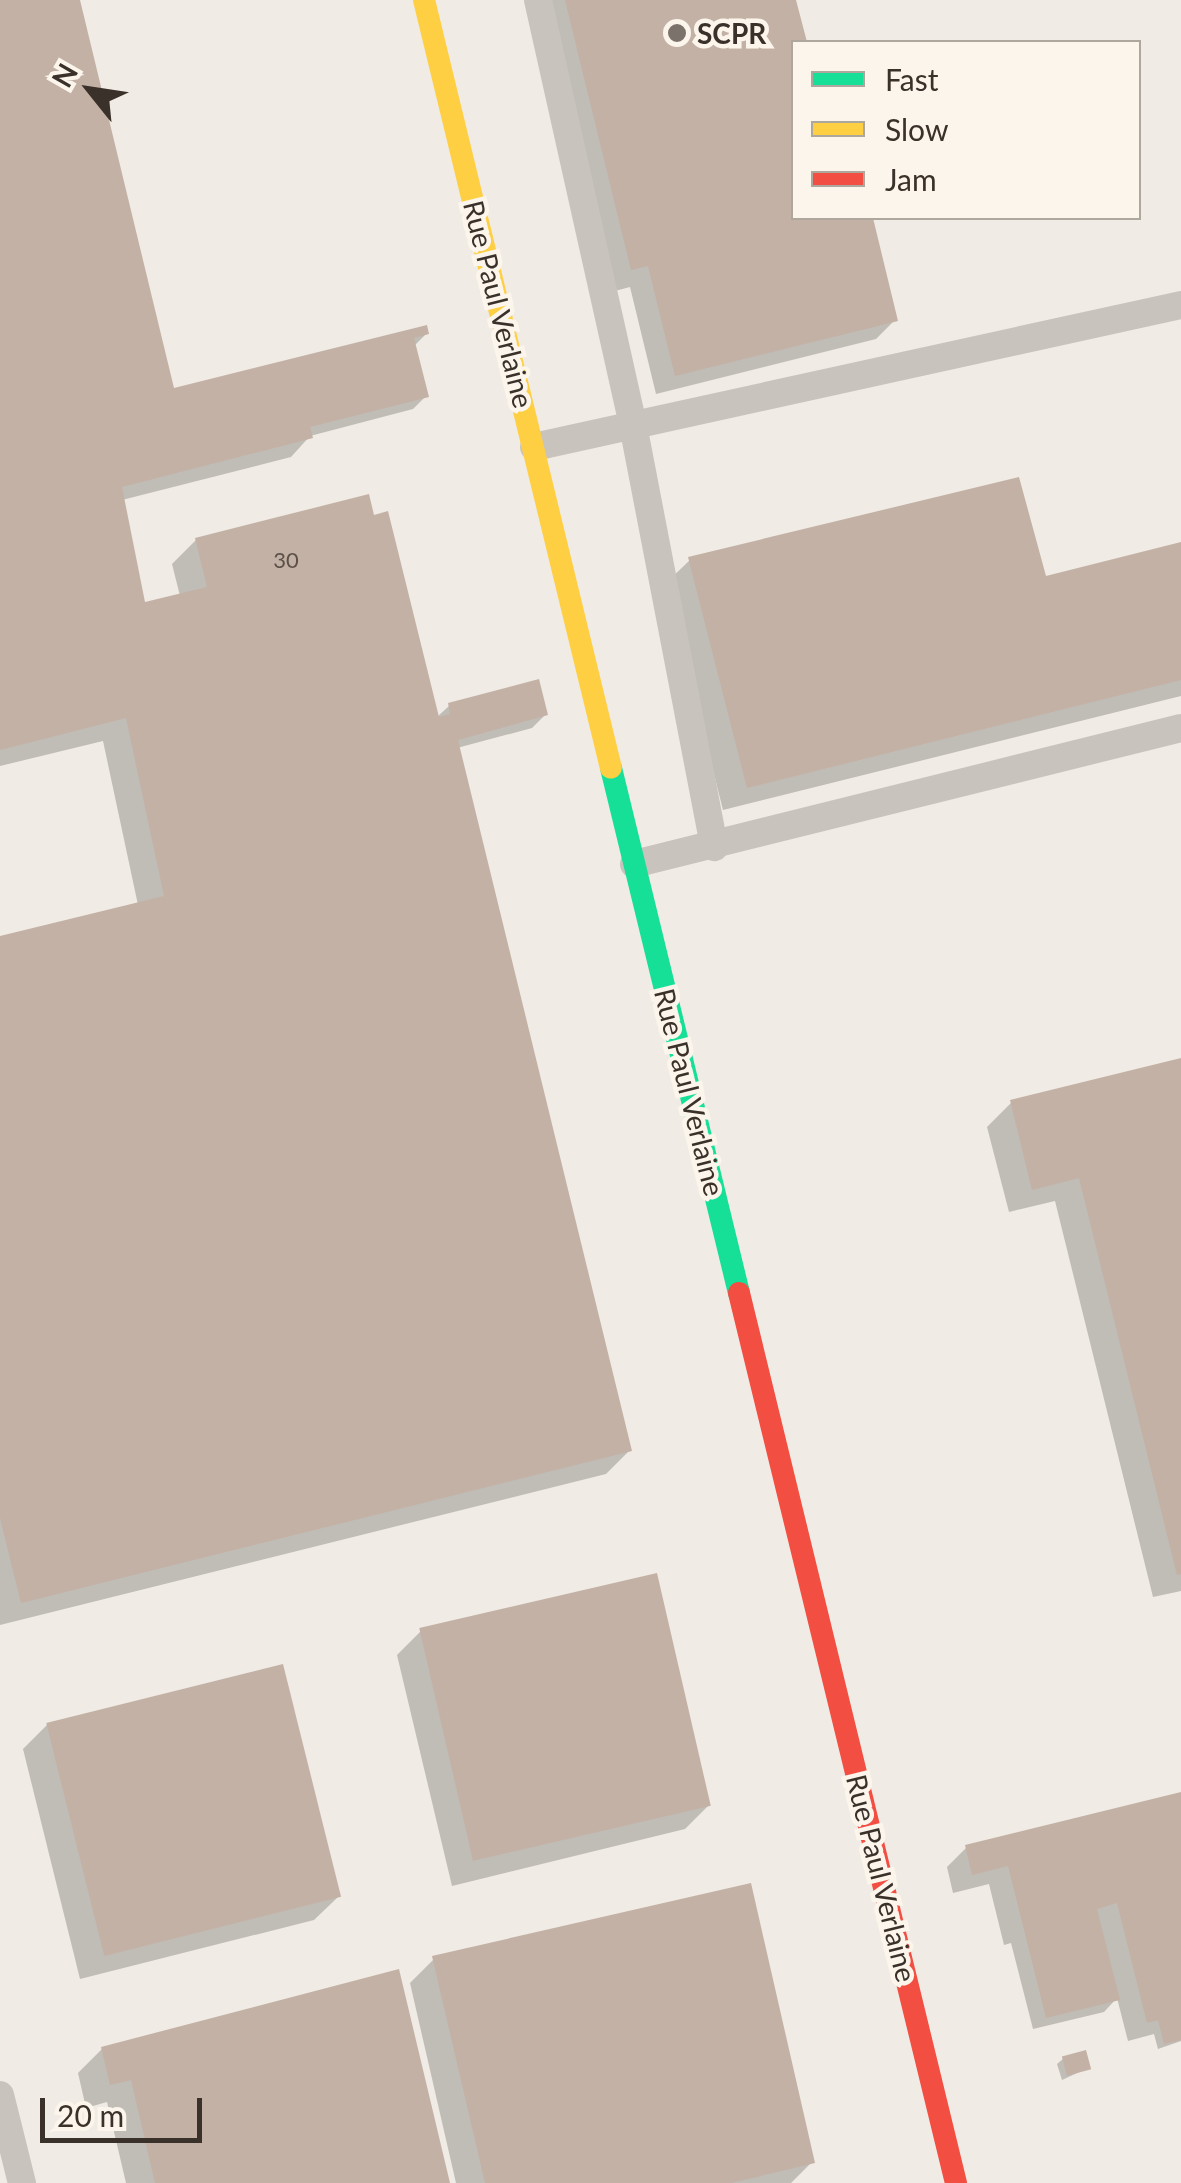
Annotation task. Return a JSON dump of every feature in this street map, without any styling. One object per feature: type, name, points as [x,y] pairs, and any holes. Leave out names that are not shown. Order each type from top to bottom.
[{"type":"street","name":"Rue Paul Verlaine","points":[[424,0],[956,2183]]},
{"type":"lane","points":[[538,0],[633,426],[714,846]]},
{"type":"lane","points":[[534,448],[1181,304]]},
{"type":"lane","points":[[634,864],[1181,728]]},
{"type":"lane","points":[[0,2096],[22,2183]]},
{"type":"building","points":[[0,0],[80,0],[174,388],[427,325],[429,334],[414,338],[429,397],[310,427],[313,438],[122,487],[145,602],[207,587],[195,538],[369,494],[374,515],[388,511],[439,717],[450,714],[448,703],[539,679],[548,715],[458,740],[632,1451],[21,1603],[0,1518],[0,936],[164,896],[126,718],[0,750]]},
{"type":"building","points":[[565,0],[796,0],[806,40],[791,40],[791,220],[873,220],[898,321],[675,376],[648,266],[631,270]]},
{"type":"building","points":[[1019,477],[1046,576],[1181,542],[1181,680],[747,788],[688,557]]},
{"type":"building","points":[[1181,1058],[1181,1574],[1177,1575],[1079,1178],[1032,1190],[1010,1100]]},
{"type":"building","points":[[657,1573],[711,1806],[473,1861],[419,1628]]},
{"type":"building","points":[[283,1664],[341,1897],[104,1956],[46,1723]]},
{"type":"building","points":[[1181,1792],[1181,2040],[1164,2044],[1158,2020],[1147,2023],[1117,1903],[1097,1909],[1120,2000],[1046,2018],[1008,1866],[972,1875],[965,1845]]},
{"type":"building","points":[[751,1883],[815,2163],[731,2183],[485,2183],[432,1956]]},
{"type":"building","points":[[399,1969],[450,2183],[155,2183],[131,2080],[110,2085],[101,2047]]},
{"type":"building","points":[[1086,2050],[1091,2069],[1067,2076],[1062,2056]]},
{"type":"traffic: fast","points":[[611,768],[739,1293]]},
{"type":"traffic: slow","points":[[424,0],[611,768]]},
{"type":"traffic: jam","points":[[739,1293],[956,2183]]},
{"type":"place","name":"SCPR","points":[[677,33]]}]
